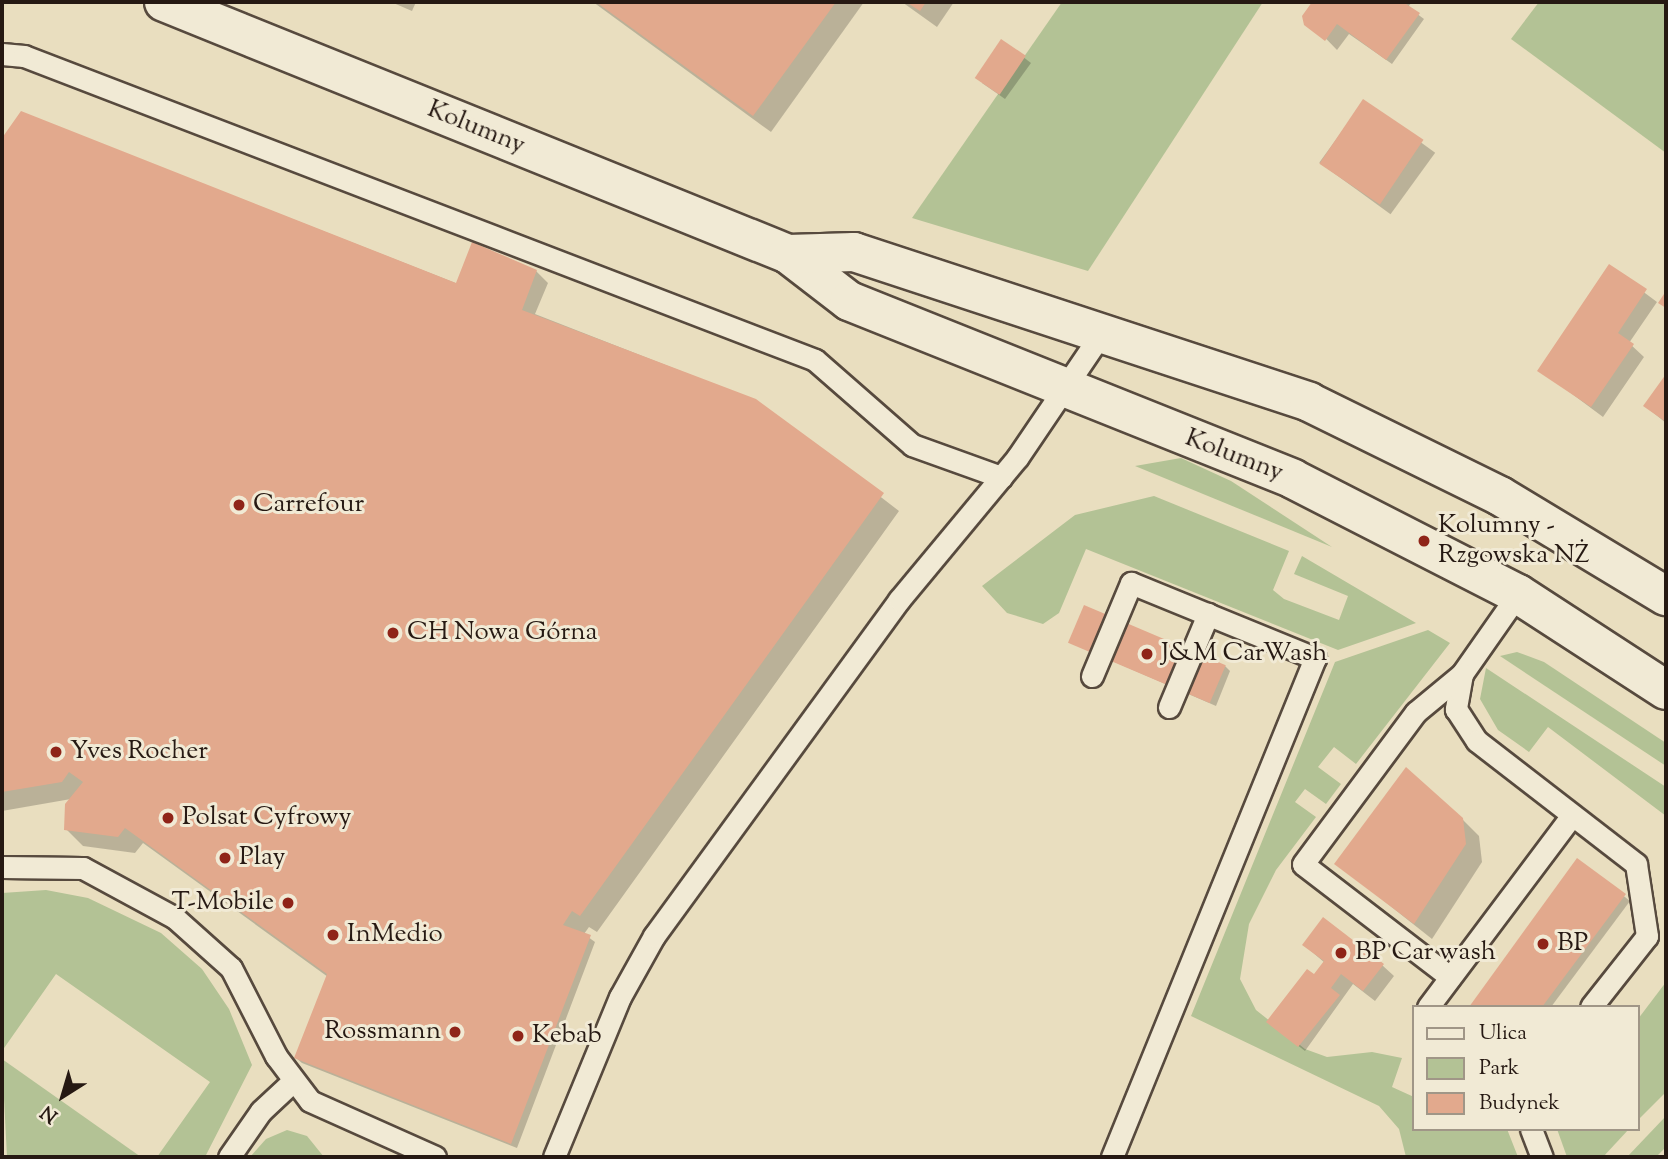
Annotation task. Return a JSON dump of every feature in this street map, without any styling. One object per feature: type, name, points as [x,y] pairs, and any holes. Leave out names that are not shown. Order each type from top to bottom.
[{"type":"street","name":"Kolumny","points":[[164,2],[788,254],[849,301],[1293,479],[1518,594],[1666,690]]},
{"type":"street","name":"Kolumny","points":[[788,254],[854,252],[1103,331],[1309,402],[1500,496],[1666,596]]},
{"type":"lane","points":[[2,54],[24,56],[815,360],[912,444],[1001,477]]},
{"type":"lane","points":[[554,1157],[620,998],[654,936],[899,600],[1001,477],[1069,388],[1103,331]]},
{"type":"lane","points":[[1092,676],[1131,583],[1315,658],[1112,1157]]},
{"type":"lane","points":[[1450,977],[1303,864],[1416,712],[1462,674],[1518,594]]},
{"type":"lane","points":[[1169,708],[1208,614]]},
{"type":"lane","points":[[1462,674],[1456,709],[1477,741],[1636,864],[1647,936],[1593,1005]]},
{"type":"lane","points":[[1429,1005],[1572,815]]},
{"type":"lane","points":[[2,867],[83,868],[205,939],[231,968],[292,1082],[333,1114],[435,1157]]},
{"type":"lane","points":[[229,1157],[261,1111],[292,1082]]},
{"type":"lane","points":[[1532,1131],[1542,1157]]},
{"type":"green space","points":[[1062,2],[1263,2],[1088,271],[912,218]]},
{"type":"green space","points":[[1539,2],[1666,2],[1666,153],[1511,39]]},
{"type":"green space","points":[[1181,458],[1231,481],[1332,547],[1135,466]]},
{"type":"green space","points":[[1154,496],[1289,551],[1273,590],[1284,599],[1339,620],[1348,596],[1294,574],[1302,556],[1416,623],[1338,650],[1086,549],[1059,613],[1043,624],[1007,613],[982,586],[1075,515]]},
{"type":"green space","points":[[1428,630],[1450,643],[1356,764],[1334,747],[1318,767],[1341,784],[1326,804],[1305,789],[1295,802],[1316,817],[1276,870],[1249,924],[1240,979],[1256,1010],[1305,1049],[1327,1057],[1372,1052],[1402,1058],[1392,1087],[1412,1096],[1412,1131],[1508,1131],[1518,1157],[1406,1157],[1399,1129],[1379,1106],[1191,1016],[1335,662]]},
{"type":"green space","points":[[1517,652],[1544,662],[1666,743],[1666,766],[1500,656]]},
{"type":"green space","points":[[1486,668],[1666,787],[1666,816],[1548,727],[1529,752],[1498,730],[1480,699]]},
{"type":"green space","points":[[46,890],[88,898],[161,933],[202,969],[229,1009],[252,1065],[205,1157],[157,1157],[210,1082],[56,974],[2,1051],[2,893]]},
{"type":"green space","points":[[1666,982],[1666,1092],[1640,1118],[1640,1016]]},
{"type":"green space","points":[[2,1059],[141,1157],[7,1157]]},
{"type":"green space","points":[[1666,1116],[1666,1147],[1656,1157],[1627,1157]]},
{"type":"green space","points":[[287,1130],[307,1136],[324,1157],[250,1157],[266,1139]]},
{"type":"green space","points":[[1558,1131],[1627,1131],[1603,1157],[1567,1157]]},
{"type":"building","points":[[596,2],[836,2],[753,116]]},
{"type":"building","points":[[906,2],[926,2],[920,11]]},
{"type":"building","points":[[1312,2],[1403,2],[1420,13],[1386,60],[1337,24],[1325,41],[1304,25],[1302,16]]},
{"type":"building","points":[[1001,39],[1026,56],[1000,95],[975,78]]},
{"type":"building","points":[[1363,99],[1424,140],[1380,204],[1319,164]]},
{"type":"building","name":"CH Nowa Górna","points":[[21,111],[456,283],[472,242],[537,270],[522,310],[756,399],[884,493],[580,916],[572,911],[563,925],[591,935],[511,1144],[294,1058],[327,974],[125,828],[118,837],[64,830],[65,804],[83,782],[69,772],[62,782],[2,792],[2,138]]},
{"type":"building","points":[[1609,264],[1647,289],[1618,333],[1634,344],[1591,407],[1537,371]]},
{"type":"building","points":[[1666,291],[1666,308],[1658,303]]},
{"type":"building","points":[[1666,374],[1666,422],[1643,406]]},
{"type":"building","name":"J&M CarWash","points":[[1084,605],[1226,665],[1210,703],[1068,643]]},
{"type":"building","points":[[1406,767],[1463,818],[1466,844],[1414,924],[1334,864]]},
{"type":"building","points":[[1577,858],[1626,894],[1543,1005],[1470,1005]]},
{"type":"building","points":[[1323,917],[1384,964],[1363,991],[1341,974],[1331,988],[1340,995],[1298,1047],[1266,1022],[1307,969],[1314,974],[1324,961],[1302,945]]},
{"type":"place","name":"Carrefour","points":[[239,505]]},
{"type":"place","name":"Kolumny - Rzgowska NŻ","points":[[1424,541]]},
{"type":"place","name":"CH Nowa Górna","points":[[393,633]]},
{"type":"place","name":"J&M CarWash","points":[[1147,654]]},
{"type":"place","name":"Yves Rocher","points":[[56,752]]},
{"type":"place","name":"Polsat Cyfrowy","points":[[168,818]]},
{"type":"place","name":"Play","points":[[225,858]]},
{"type":"place","name":"T-Mobile","points":[[288,903]]},
{"type":"place","name":"InMedio","points":[[333,935]]},
{"type":"place","name":"BP","points":[[1543,944]]},
{"type":"place","name":"BP Car wash","points":[[1341,953]]},
{"type":"place","name":"Rossmann","points":[[455,1032]]},
{"type":"place","name":"Kebab","points":[[518,1036]]}]
